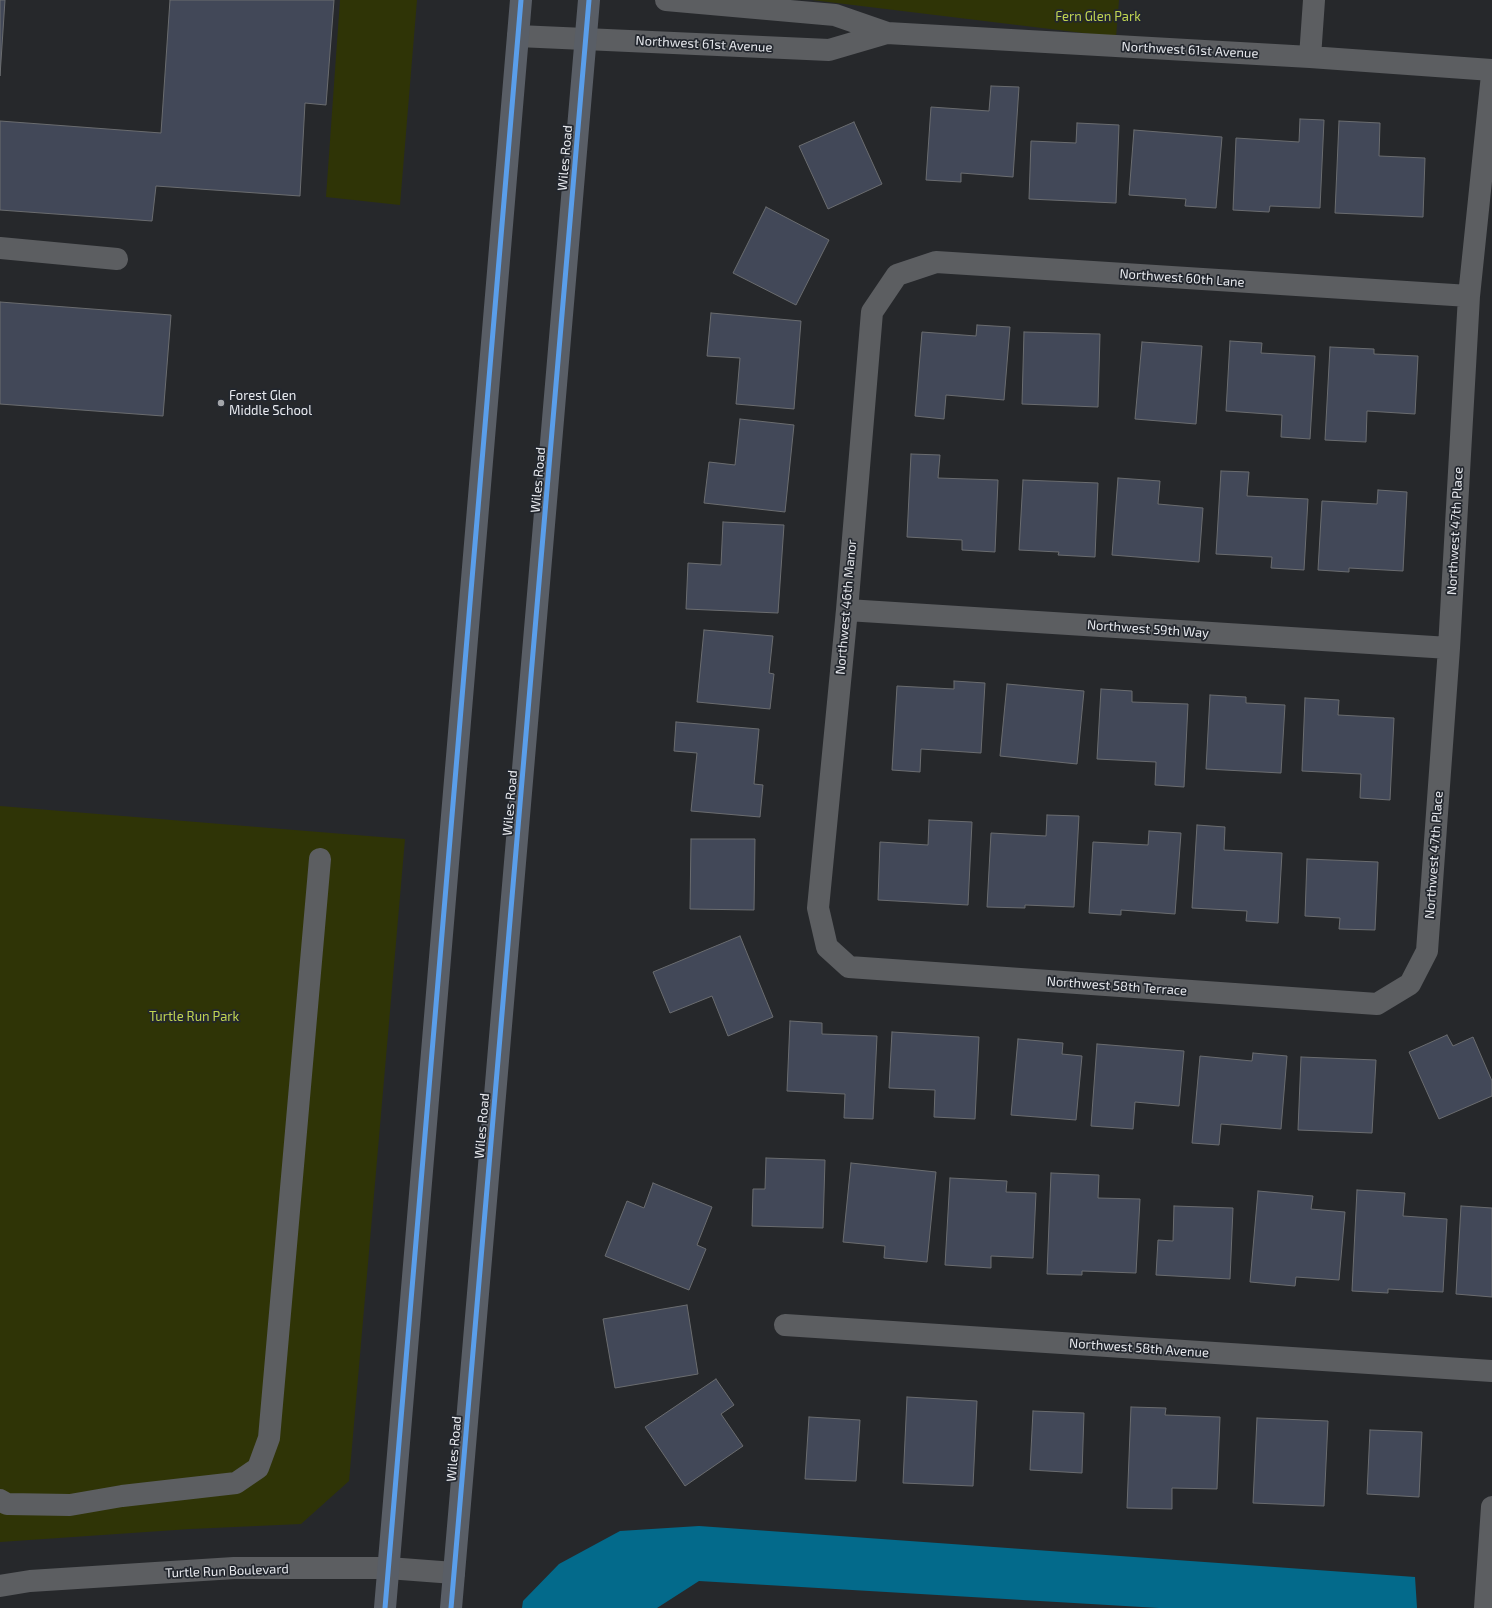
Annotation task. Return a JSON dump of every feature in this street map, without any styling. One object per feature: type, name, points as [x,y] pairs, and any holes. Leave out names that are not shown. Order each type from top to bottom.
[{"type":"main road","points":[[385,1608],[521,0]]},
{"type":"main road","name":"Wiles Road","points":[[452,1608],[589,0]]},
{"type":"street","name":"Northwest 61st Avenue","points":[[666,0],[835,15],[887,33],[1310,57],[1492,70]]},
{"type":"street","points":[[1310,57],[1314,0]]},
{"type":"street","name":"Northwest 61st Avenue","points":[[518,36],[829,50],[887,33]]},
{"type":"street","name":"Northwest 47th Place","points":[[1410,984],[1428,950],[1449,648],[1469,296],[1492,75]]},
{"type":"street","points":[[0,248],[116,259]]},
{"type":"street","name":"Northwest 60th Lane","points":[[897,275],[936,262],[1469,296]]},
{"type":"street","name":"Northwest 46th Manor","points":[[827,947],[818,908],[847,610],[872,312],[897,275]]},
{"type":"street","name":"Northwest 59th Way","points":[[847,610],[1449,648]]},
{"type":"street","points":[[0,1500],[7,1504],[70,1505],[122,1496],[236,1483],[258,1468],[269,1438],[320,859]]},
{"type":"street","name":"Northwest 58th Terrace","points":[[827,947],[848,967],[1370,1004],[1378,1004],[1410,984]]},
{"type":"street","name":"Northwest 58th Avenue","points":[[785,1325],[1492,1371]]},
{"type":"street","points":[[1485,1608],[1492,1507]]},
{"type":"street","name":"Turtle Run Boulevard","points":[[0,1586],[30,1581],[234,1568],[388,1568],[454,1573]]},
{"type":"green space","points":[[340,0],[417,0],[400,205],[326,197]]},
{"type":"green space","name":"Fern Glen Park","points":[[812,0],[1119,0],[1116,37]]},
{"type":"green space","name":"Turtle Run Park","points":[[0,806],[405,839],[349,1481],[301,1524],[190,1529],[0,1542]]},
{"type":"water","points":[[699,1526],[1415,1577],[1417,1608],[1159,1608],[699,1581],[657,1608],[522,1608],[523,1601],[559,1564],[620,1531]]},
{"type":"building","points":[[0,0],[5,0],[0,76]]},
{"type":"building","points":[[170,0],[334,0],[326,105],[305,103],[300,196],[156,186],[152,221],[0,210],[0,121],[161,133]]},
{"type":"building","points":[[991,86],[1019,87],[1013,177],[961,173],[961,182],[926,180],[931,107],[989,111]]},
{"type":"building","points":[[1300,119],[1324,120],[1320,208],[1270,206],[1269,212],[1233,210],[1236,138],[1299,142]]},
{"type":"building","points":[[1339,121],[1380,123],[1379,156],[1425,158],[1423,217],[1335,213]]},
{"type":"building","points":[[854,122],[882,184],[828,209],[799,146]]},
{"type":"building","points":[[1077,123],[1119,125],[1116,203],[1029,199],[1031,141],[1076,143]]},
{"type":"building","points":[[1134,130],[1222,137],[1216,208],[1185,206],[1186,199],[1129,195]]},
{"type":"building","points":[[766,207],[829,240],[796,305],[733,273]]},
{"type":"building","points":[[0,302],[171,315],[163,416],[0,404]]},
{"type":"building","points":[[711,313],[801,321],[794,409],[736,404],[740,358],[707,356]]},
{"type":"building","points":[[977,325],[1010,327],[1004,400],[946,395],[944,419],[915,416],[922,332],[976,336]]},
{"type":"building","points":[[1024,332],[1100,334],[1098,407],[1022,404]]},
{"type":"building","points":[[1230,341],[1262,343],[1261,353],[1315,356],[1310,439],[1281,437],[1282,415],[1226,411]]},
{"type":"building","points":[[1142,342],[1202,346],[1196,424],[1135,419]]},
{"type":"building","points":[[1330,347],[1374,349],[1374,354],[1418,356],[1415,414],[1367,411],[1366,442],[1325,440]]},
{"type":"building","points":[[740,419],[794,425],[785,512],[704,503],[709,462],[735,465]]},
{"type":"building","points":[[911,454],[940,455],[938,478],[998,480],[995,552],[962,550],[962,540],[907,537]]},
{"type":"building","points":[[1221,471],[1249,472],[1247,496],[1308,499],[1304,570],[1271,568],[1272,557],[1216,554]]},
{"type":"building","points":[[1118,478],[1160,481],[1158,504],[1203,508],[1199,562],[1112,555]]},
{"type":"building","points":[[1023,480],[1098,483],[1095,557],[1058,555],[1059,552],[1019,550]]},
{"type":"building","points":[[1378,490],[1407,492],[1403,571],[1349,568],[1349,572],[1318,570],[1322,501],[1377,504]]},
{"type":"building","points":[[723,522],[784,525],[778,613],[686,609],[688,563],[721,565]]},
{"type":"building","points":[[704,630],[773,636],[769,673],[774,674],[770,709],[697,702]]},
{"type":"building","points":[[954,681],[985,683],[981,753],[921,749],[920,772],[892,770],[897,686],[954,689]]},
{"type":"building","points":[[1007,684],[1084,691],[1077,764],[1000,756]]},
{"type":"building","points":[[1101,689],[1132,691],[1132,702],[1188,704],[1184,787],[1155,785],[1156,762],[1097,759]]},
{"type":"building","points":[[1210,695],[1246,697],[1246,703],[1285,705],[1281,773],[1206,769]]},
{"type":"building","points":[[1305,698],[1339,700],[1338,715],[1394,718],[1390,800],[1360,798],[1361,774],[1302,771]]},
{"type":"building","points":[[676,722],[759,729],[754,784],[763,785],[760,817],[691,811],[697,753],[674,751]]},
{"type":"building","points":[[1047,815],[1079,816],[1074,907],[1025,905],[1025,908],[987,907],[991,833],[1046,836]]},
{"type":"building","points":[[929,820],[972,822],[968,905],[878,900],[880,842],[928,845]]},
{"type":"building","points":[[1197,825],[1225,827],[1224,850],[1282,853],[1278,923],[1246,921],[1247,911],[1192,908]]},
{"type":"building","points":[[1149,831],[1181,833],[1175,914],[1121,910],[1121,915],[1089,913],[1093,842],[1148,845]]},
{"type":"building","points":[[691,839],[755,839],[754,910],[690,909]]},
{"type":"building","points":[[1307,859],[1378,862],[1375,930],[1339,929],[1340,918],[1305,916]]},
{"type":"building","points":[[740,936],[773,1017],[728,1036],[712,996],[670,1013],[653,972]]},
{"type":"building","points":[[790,1021],[822,1023],[822,1034],[877,1036],[873,1119],[844,1118],[845,1094],[787,1091]]},
{"type":"building","points":[[892,1032],[979,1037],[975,1119],[934,1117],[935,1090],[889,1088]]},
{"type":"building","points":[[1447,1035],[1453,1046],[1473,1037],[1492,1081],[1492,1096],[1439,1119],[1409,1052]]},
{"type":"building","points":[[1018,1039],[1063,1043],[1062,1054],[1082,1056],[1076,1120],[1011,1115]]},
{"type":"building","points":[[1097,1044],[1184,1051],[1179,1106],[1135,1102],[1133,1129],[1091,1126]]},
{"type":"building","points":[[1253,1053],[1287,1056],[1281,1129],[1221,1124],[1219,1145],[1192,1143],[1200,1056],[1252,1061]]},
{"type":"building","points":[[1301,1057],[1376,1060],[1372,1133],[1298,1130]]},
{"type":"building","points":[[766,1158],[825,1160],[823,1228],[752,1226],[753,1189],[765,1189]]},
{"type":"building","points":[[851,1163],[936,1172],[927,1262],[884,1258],[885,1246],[843,1242]]},
{"type":"building","points":[[1051,1173],[1099,1175],[1098,1198],[1140,1199],[1136,1273],[1082,1271],[1082,1275],[1047,1274]]},
{"type":"building","points":[[950,1178],[1007,1181],[1006,1192],[1036,1193],[1033,1258],[991,1256],[991,1268],[945,1265]]},
{"type":"building","points":[[653,1183],[712,1207],[697,1245],[706,1249],[689,1290],[605,1256],[627,1201],[644,1208]]},
{"type":"building","points":[[1357,1190],[1405,1193],[1403,1216],[1447,1219],[1443,1292],[1388,1289],[1388,1293],[1352,1291]]},
{"type":"building","points":[[1258,1191],[1313,1196],[1311,1209],[1345,1212],[1339,1280],[1296,1277],[1295,1286],[1250,1282]]},
{"type":"building","points":[[1174,1206],[1233,1208],[1230,1279],[1156,1275],[1158,1240],[1173,1241]]},
{"type":"building","points":[[1461,1206],[1492,1208],[1492,1297],[1456,1294]]},
{"type":"building","points":[[687,1305],[698,1374],[615,1388],[603,1319]]},
{"type":"building","points":[[716,1379],[734,1405],[721,1414],[743,1446],[685,1486],[645,1427]]},
{"type":"building","points":[[907,1397],[977,1401],[973,1486],[903,1483]]},
{"type":"building","points":[[1131,1407],[1166,1408],[1165,1415],[1220,1417],[1217,1489],[1172,1488],[1172,1509],[1127,1508]]},
{"type":"building","points":[[1033,1411],[1084,1413],[1082,1473],[1030,1470]]},
{"type":"building","points":[[809,1417],[860,1420],[856,1481],[805,1479]]},
{"type":"building","points":[[1257,1418],[1328,1421],[1324,1506],[1253,1503]]},
{"type":"building","points":[[1370,1430],[1422,1432],[1419,1497],[1367,1494]]},
{"type":"cycle path","points":[[385,1608],[521,0]]},
{"type":"cycle path","points":[[451,1608],[589,0]]},
{"type":"place","name":"Forest Glen Middle School","points":[[221,403]]}]
